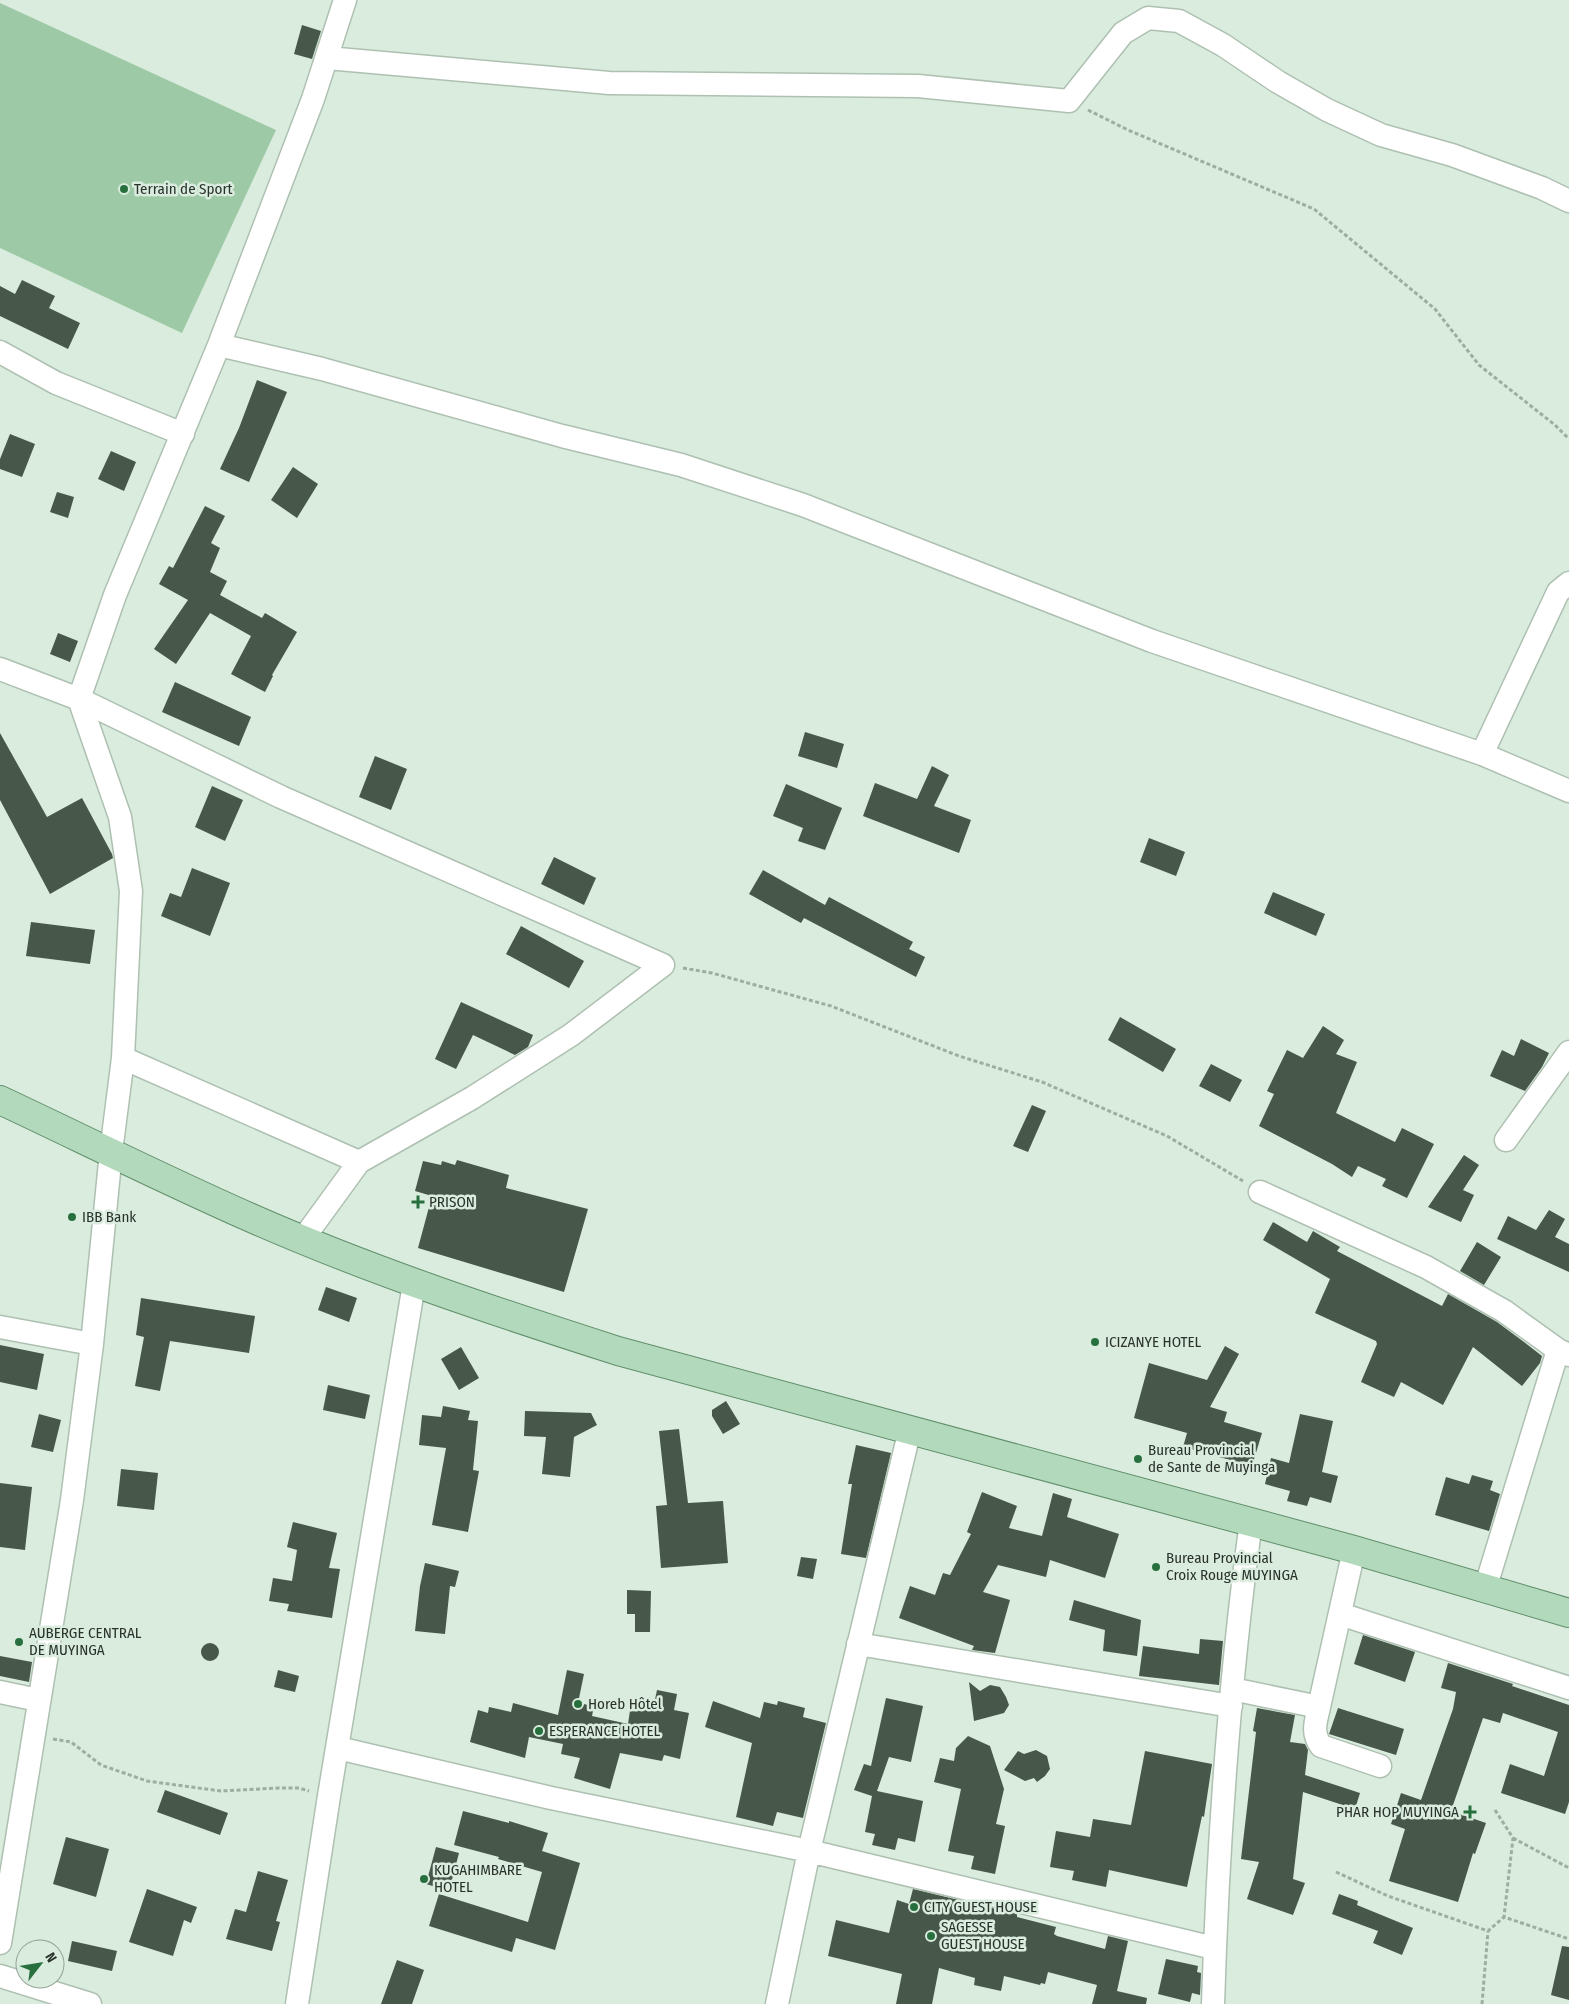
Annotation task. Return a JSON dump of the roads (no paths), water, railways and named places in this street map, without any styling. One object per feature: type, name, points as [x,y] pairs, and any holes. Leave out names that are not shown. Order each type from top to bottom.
[{"type":"main road","points":[[0,1100],[250,1218],[414,1284],[618,1351],[1354,1550],[1485,1590],[1569,1613]]},
{"type":"street","points":[[0,1943],[72,1500],[92,1344],[111,1152],[123,1058],[131,891],[120,817],[79,699],[115,595],[156,493],[183,434],[218,345],[327,58],[345,0]]},
{"type":"street","points":[[327,58],[609,83],[918,86],[1069,101],[1123,33],[1148,18],[1179,21],[1223,45],[1278,82],[1381,135],[1452,155],[1542,188],[1569,201]]},
{"type":"street","points":[[218,345],[322,369],[562,436],[681,465],[803,505],[1161,644],[1482,754],[1569,791]]},
{"type":"street","points":[[0,352],[56,382],[183,434]]},
{"type":"street","points":[[1482,754],[1558,592],[1569,583]]},
{"type":"street","points":[[0,669],[79,699],[281,798],[663,965],[571,1035],[472,1098],[359,1162],[303,1239]]},
{"type":"street","points":[[1506,1140],[1569,1052]]},
{"type":"street","points":[[123,1058],[359,1162]]},
{"type":"street","points":[[1260,1192],[1426,1267],[1504,1311],[1564,1353],[1485,1590]]},
{"type":"street","points":[[297,2004],[308,1922],[414,1284]]},
{"type":"street","points":[[0,1327],[92,1344]]},
{"type":"street","points":[[777,2004],[809,1851],[910,1429]]},
{"type":"street","points":[[1212,2004],[1214,1948],[1232,1698],[1251,1522]]},
{"type":"street","points":[[1354,1550],[1319,1707],[1315,1729],[1316,1738],[1321,1746],[1380,1766]]},
{"type":"street","points":[[1340,1614],[1569,1688]]},
{"type":"street","points":[[858,1644],[1232,1698],[1319,1707]]},
{"type":"street","points":[[0,1692],[38,1700]]},
{"type":"street","points":[[338,1748],[551,1798],[809,1851],[1214,1948]]},
{"type":"street","points":[[0,1976],[90,2004]]},
{"type":"place","name":"Terrain de Sport","points":[[124,189]]},
{"type":"place","name":"PRISON","points":[[418,1202]]},
{"type":"place","name":"IBB Bank","points":[[72,1217]]},
{"type":"place","name":"ICIZANYE HOTEL","points":[[1095,1342]]},
{"type":"place","name":"Bureau Provincial de Sante de Muyinga","points":[[1138,1459]]},
{"type":"place","name":"Bureau Provincial Croix Rouge MUYINGA","points":[[1156,1567]]},
{"type":"place","name":"AUBERGE CENTRAL DE MUYINGA","points":[[19,1642]]},
{"type":"place","name":"Horeb Hôtel","points":[[578,1704]]},
{"type":"place","name":"ESPERANCE HOTEL","points":[[539,1731]]},
{"type":"place","name":"PHAR HOP MUYINGA","points":[[1470,1812]]},
{"type":"place","name":"KUGAHIMBARE HOTEL","points":[[424,1879]]},
{"type":"place","name":"CITY GUEST HOUSE","points":[[914,1907]]},
{"type":"place","name":"SAGESSE GUEST HOUSE","points":[[931,1936]]}]
